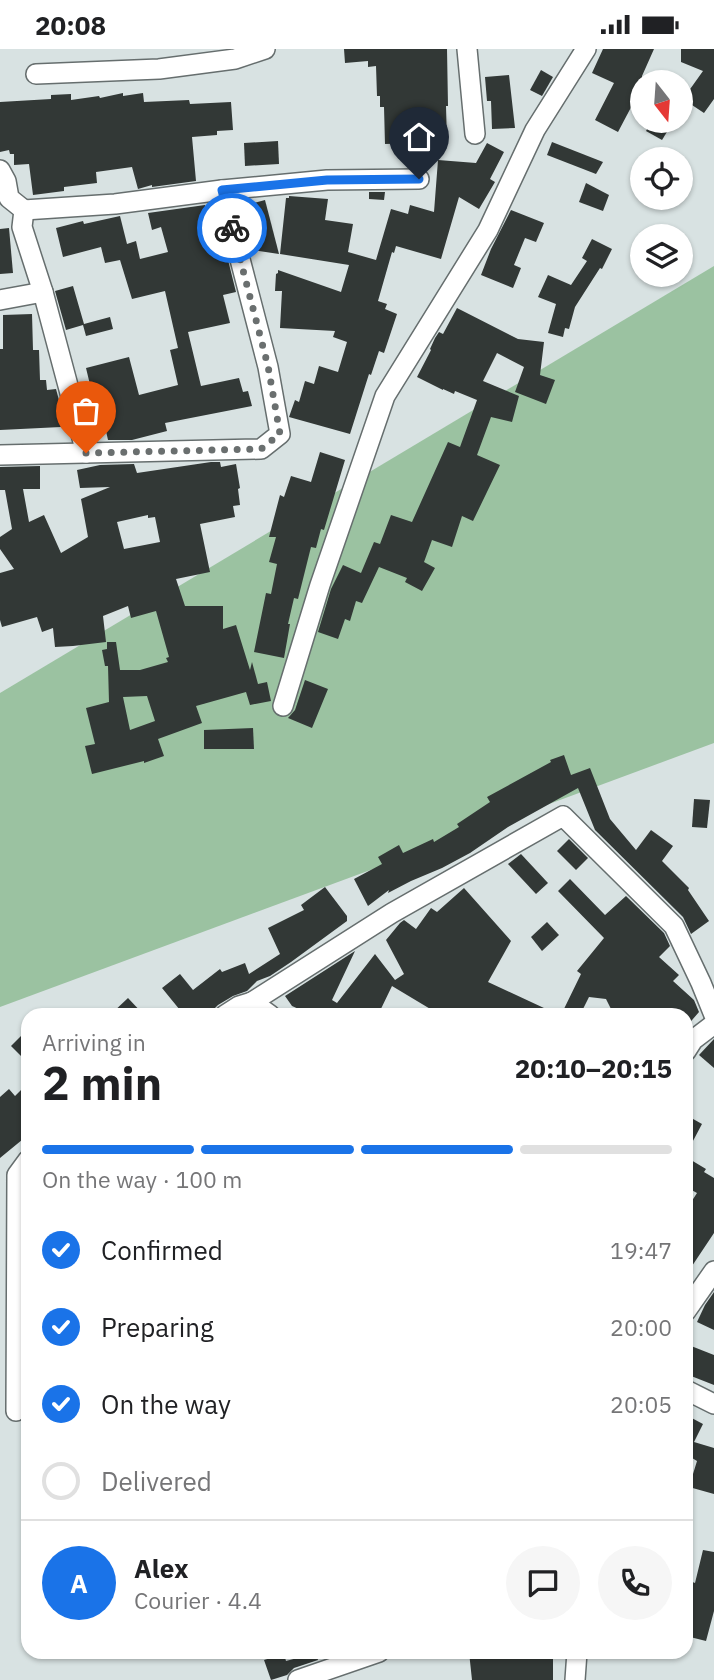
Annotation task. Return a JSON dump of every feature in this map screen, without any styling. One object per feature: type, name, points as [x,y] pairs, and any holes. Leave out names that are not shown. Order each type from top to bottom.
[{"type":"street","points":[[36,74],[159,69],[235,59],[265,49]]},
{"type":"street","points":[[467,49],[475,134]]},
{"type":"street","points":[[283,706],[320,586],[385,396],[488,230],[536,130],[586,49]]},
{"type":"street","points":[[0,170],[6,181],[9,198],[24,210],[115,204],[327,180],[419,179]]},
{"type":"street","points":[[0,455],[261,449],[280,434],[268,366],[222,190]]},
{"type":"street","points":[[24,210],[22,227],[43,292],[86,453]]},
{"type":"street","points":[[0,300],[43,292]]},
{"type":"street","points":[[236,1008],[253,1002],[393,913],[563,816],[674,926],[714,1015]]},
{"type":"street","points":[[253,1002],[261,1008]]},
{"type":"street","points":[[693,1040],[714,1024]]},
{"type":"street","points":[[16,1411],[21,1261]]},
{"type":"street","points":[[693,1301],[714,1271]]},
{"type":"street","points":[[693,1394],[714,1404]]},
{"type":"street","points":[[298,1680],[359,1659]]},
{"type":"street","points":[[575,1680],[576,1659]]},
{"type":"green space","points":[[714,266],[714,743],[0,1007],[0,693],[679,287],[693,287],[693,279]]},
{"type":"building","points":[[344,49],[447,49],[447,142],[385,144],[384,107],[380,107],[380,96],[377,96],[376,66],[368,67],[368,61],[345,63]]},
{"type":"building","points":[[603,49],[654,49],[645,70],[630,70],[630,109],[618,132],[595,120],[614,83],[592,73]]},
{"type":"building","points":[[681,49],[714,49],[714,99],[704,113],[693,106],[693,85],[703,71],[681,62]]},
{"type":"building","points":[[541,70],[553,77],[542,96],[530,90]]},
{"type":"building","points":[[509,75],[515,128],[492,129],[491,101],[487,101],[485,77]]},
{"type":"building","points":[[123,93],[123,96],[143,93],[144,102],[231,102],[233,130],[217,131],[217,135],[192,137],[196,181],[138,189],[132,167],[96,172],[97,183],[64,187],[64,191],[33,195],[29,164],[14,165],[14,154],[10,154],[9,150],[0,152],[0,102],[51,99],[51,95],[71,94],[71,100],[100,98]]},
{"type":"building","points":[[650,133],[666,133],[662,140]]},
{"type":"building","points":[[278,141],[279,164],[245,166],[244,143]]},
{"type":"building","points":[[552,142],[603,162],[596,174],[547,155]]},
{"type":"building","points":[[487,143],[504,152],[490,179],[495,182],[479,209],[459,197],[441,259],[396,246],[394,253],[392,252],[378,301],[387,304],[385,309],[397,314],[384,353],[379,351],[371,375],[369,374],[350,434],[289,417],[295,400],[299,402],[305,381],[314,384],[319,366],[338,372],[347,342],[333,337],[335,331],[280,328],[282,291],[275,291],[276,274],[278,270],[341,292],[349,265],[280,254],[286,198],[328,199],[325,220],[353,224],[348,252],[376,260],[391,209],[408,214],[410,205],[434,212],[438,160],[476,163]]},
{"type":"building","points":[[586,183],[609,195],[603,211],[579,202]]},
{"type":"building","points":[[369,192],[385,192],[384,200],[369,199]]},
{"type":"building","points":[[265,200],[279,254],[252,250],[240,207]]},
{"type":"building","points":[[205,205],[219,251],[226,252],[236,292],[223,295],[230,323],[188,332],[201,386],[239,378],[243,392],[248,391],[252,406],[165,423],[167,431],[132,440],[108,440],[86,368],[129,357],[139,395],[178,385],[170,350],[178,348],[165,291],[132,299],[120,260],[105,263],[101,247],[63,257],[56,228],[120,216],[127,244],[136,241],[140,259],[168,252],[161,227],[152,230],[148,213]]},
{"type":"building","points":[[511,210],[544,223],[536,242],[525,238],[514,265],[521,268],[513,288],[481,275]]},
{"type":"building","points":[[9,228],[13,273],[0,274],[0,229]]},
{"type":"building","points":[[592,239],[612,249],[602,269],[600,268],[575,307],[569,329],[565,328],[563,337],[548,333],[556,304],[538,297],[548,275],[571,285],[587,261],[582,258]]},
{"type":"building","points":[[73,286],[84,324],[110,317],[113,329],[86,336],[83,325],[66,330],[55,291]]},
{"type":"building","points":[[457,308],[518,339],[544,342],[540,375],[555,380],[546,404],[515,392],[524,367],[497,353],[483,381],[519,396],[512,422],[491,417],[477,455],[500,465],[473,521],[462,516],[452,547],[432,540],[424,562],[435,568],[422,591],[405,582],[407,578],[379,567],[362,603],[356,601],[350,621],[345,619],[338,639],[318,632],[331,589],[343,565],[361,573],[374,542],[380,544],[391,515],[412,522],[448,442],[460,447],[477,400],[455,391],[454,394],[443,390],[417,377],[435,338],[439,332],[443,334]]},
{"type":"building","points":[[32,314],[33,350],[39,350],[40,380],[46,380],[47,390],[56,389],[61,427],[0,430],[0,349],[3,349],[3,315]]},
{"type":"building","points":[[320,452],[345,460],[324,530],[321,529],[316,548],[311,547],[298,599],[294,598],[284,658],[254,652],[266,593],[271,594],[277,564],[269,562],[276,537],[269,537],[280,495],[284,497],[291,476],[311,482]]},
{"type":"building","points":[[211,462],[220,462],[221,467],[236,464],[240,505],[233,506],[235,517],[200,524],[210,572],[176,579],[185,606],[223,606],[223,629],[236,625],[250,670],[252,662],[258,684],[267,682],[271,701],[250,705],[246,692],[196,706],[202,723],[158,739],[164,756],[92,774],[85,746],[95,744],[86,708],[109,702],[108,666],[105,666],[102,650],[107,649],[107,642],[116,642],[120,670],[140,670],[168,662],[166,658],[169,657],[156,611],[131,618],[128,606],[103,616],[106,642],[73,646],[55,647],[53,628],[42,632],[37,617],[2,627],[0,573],[14,569],[0,549],[0,537],[12,529],[5,490],[0,490],[0,467],[40,466],[40,489],[23,489],[29,522],[44,515],[61,553],[88,537],[81,499],[110,487],[80,488],[77,470],[100,465],[134,464],[137,473]],"holes":[[[148,515],[148,518],[155,517],[160,542],[124,549],[117,522]],[[147,696],[155,721],[130,730],[123,697]]]},
{"type":"building","points":[[305,680],[328,689],[312,728],[288,718],[295,710]]},
{"type":"building","points":[[253,728],[254,749],[204,749],[204,730]]},
{"type":"building","points":[[564,755],[571,775],[590,768],[610,819],[636,850],[651,830],[673,846],[662,861],[689,888],[709,921],[691,934],[683,917],[595,830],[578,788],[508,827],[470,853],[388,893],[389,890],[368,906],[354,879],[382,864],[378,857],[399,845],[403,853],[433,839],[434,842],[459,827],[457,824],[490,802],[487,797],[551,762],[550,760]]},
{"type":"building","points":[[694,799],[710,800],[707,828],[692,827]]},
{"type":"building","points":[[569,839],[588,858],[576,870],[557,851]]},
{"type":"building","points":[[521,854],[548,883],[536,894],[508,864]]},
{"type":"building","points":[[570,879],[605,915],[626,896],[664,933],[670,946],[659,957],[679,975],[673,981],[694,1000],[699,1012],[693,1019],[693,1008],[610,1008],[606,999],[589,997],[584,1008],[564,1008],[581,974],[577,971],[604,938],[558,891]]},
{"type":"building","points":[[325,887],[347,916],[347,921],[270,976],[257,981],[247,991],[233,996],[215,1008],[178,1008],[162,988],[180,974],[193,990],[220,969],[222,972],[245,963],[249,974],[280,954],[268,928],[304,910],[301,905]]},
{"type":"building","points":[[464,888],[511,941],[488,982],[544,1008],[429,1008],[392,986],[381,1008],[296,1008],[285,996],[355,951],[332,1000],[337,1003],[375,954],[395,980],[404,974],[386,940],[404,920],[416,929],[431,908],[437,912]]},
{"type":"building","points":[[547,922],[559,935],[542,951],[531,937]]},
{"type":"building","points":[[128,998],[137,1008],[117,1008]]},
{"type":"building","points":[[21,1036],[21,1056],[11,1046]]},
{"type":"building","points":[[714,1039],[714,1068],[699,1055]]},
{"type":"building","points":[[9,1089],[15,1096],[21,1090],[21,1141],[0,1158],[0,1097]]},
{"type":"building","points":[[693,1119],[702,1124],[693,1141]]},
{"type":"building","points":[[693,1161],[714,1178],[714,1233],[693,1264],[693,1199],[697,1193],[693,1191]]},
{"type":"building","points":[[714,1292],[714,1330],[697,1322]]},
{"type":"building","points":[[693,1347],[714,1355],[714,1385],[693,1377]]},
{"type":"building","points":[[693,1419],[703,1424],[694,1442],[714,1448],[714,1494],[693,1488],[697,1461],[693,1459]]},
{"type":"building","points":[[703,1550],[714,1552],[714,1611],[706,1641],[693,1638],[693,1582],[695,1583]]},
{"type":"building","points":[[470,1659],[553,1659],[553,1680],[472,1680]]},
{"type":"building","points":[[264,1660],[318,1660],[271,1680]]},
{"type":"way so far","points":[[86,453],[261,449],[280,434],[268,366],[232,228]]},
{"type":"route","points":[[232,228],[222,190],[327,180],[419,179]]}]
